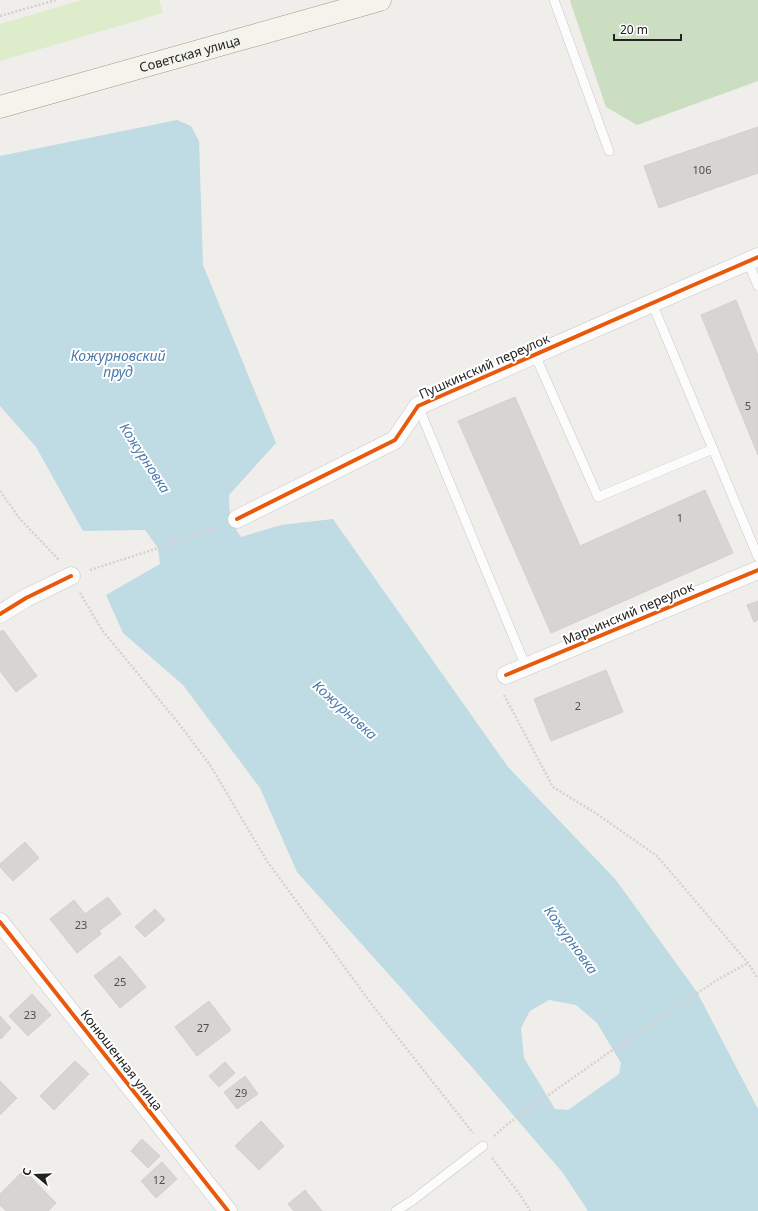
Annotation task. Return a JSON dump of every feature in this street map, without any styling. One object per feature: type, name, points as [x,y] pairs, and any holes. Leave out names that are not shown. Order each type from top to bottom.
[{"type":"main road","name":"Советская улица","points":[[0,107],[380,0]]},
{"type":"street","name":"Пушкинский переулок","points":[[237,519],[395,440],[418,406],[753,259]]},
{"type":"street","name":"Марьинский переулок","points":[[506,675],[758,570]]},
{"type":"street","points":[[0,614],[26,598],[71,576]]},
{"type":"street","name":"Конюшенная улица","points":[[0,922],[228,1211]]},
{"type":"lane","points":[[554,0],[609,151]]},
{"type":"lane","points":[[753,259],[758,286]]},
{"type":"lane","points":[[652,303],[758,557]]},
{"type":"lane","points":[[535,355],[598,497],[713,449]]},
{"type":"lane","points":[[418,406],[526,667]]},
{"type":"lane","points":[[396,1211],[413,1200],[483,1146]]},
{"type":"path","points":[[0,16],[56,0]]},
{"type":"path","points":[[0,490],[20,519],[55,555],[71,576],[102,630],[180,725],[210,765],[267,861],[373,1006],[483,1146],[521,1196],[530,1211]]},
{"type":"path","points":[[71,576],[152,550],[237,519]]},
{"type":"path","points":[[506,675],[503,694],[553,787],[597,814],[656,856],[748,963],[758,979]]},
{"type":"path","points":[[509,1123],[611,1051],[716,980],[748,963]]},
{"type":"green space","points":[[82,0],[159,0],[163,13],[0,61],[0,24]]},
{"type":"green space","points":[[758,0],[758,81],[637,125],[606,107],[570,1]]},
{"type":"water","name":"Кожурновский пруд","points":[[177,120],[191,126],[199,141],[203,265],[276,443],[229,495],[230,520],[241,537],[281,525],[333,519],[508,767],[616,880],[697,992],[758,1109],[758,1211],[588,1211],[563,1173],[471,1066],[297,872],[260,788],[183,685],[123,633],[106,595],[160,564],[158,548],[145,530],[83,531],[36,447],[0,406],[0,156]],"holes":[[[549,1000],[576,1005],[597,1023],[621,1063],[619,1074],[568,1110],[555,1109],[524,1058],[521,1028],[530,1011]]]},
{"type":"building","points":[[758,127],[758,173],[659,208],[644,166]]},
{"type":"building","points":[[736,300],[758,356],[758,455],[701,315]]},
{"type":"building","points":[[515,397],[580,546],[705,490],[733,553],[551,633],[458,421]]},
{"type":"building","points":[[758,601],[758,620],[754,622],[747,605]]},
{"type":"building","points":[[3,630],[37,676],[16,692],[0,671],[0,632]]},
{"type":"building","points":[[606,670],[623,712],[551,741],[534,699]]},
{"type":"building","points":[[25,842],[39,858],[13,881],[0,867],[0,864]]},
{"type":"building","points":[[108,897],[121,914],[99,931],[101,934],[77,953],[50,919],[74,900],[85,914]]},
{"type":"building","points":[[155,909],[165,920],[145,937],[135,927]]},
{"type":"building","points":[[120,956],[146,987],[120,1008],[94,976]]},
{"type":"building","points":[[32,994],[51,1015],[28,1036],[9,1016]]},
{"type":"building","points":[[209,1001],[231,1030],[197,1056],[175,1027]]},
{"type":"building","points":[[0,1016],[11,1028],[1,1039],[0,1038]]},
{"type":"building","points":[[75,1061],[89,1074],[54,1110],[40,1096]]},
{"type":"building","points":[[225,1062],[235,1073],[219,1087],[209,1076]]},
{"type":"building","points":[[245,1076],[258,1094],[237,1109],[224,1092]]},
{"type":"building","points":[[0,1081],[17,1098],[0,1115]]},
{"type":"building","points":[[261,1121],[284,1146],[259,1170],[235,1146]]},
{"type":"building","points":[[142,1139],[160,1156],[148,1168],[131,1151]]},
{"type":"building","points":[[162,1162],[177,1179],[156,1198],[141,1181]]},
{"type":"building","points":[[24,1170],[56,1203],[48,1211],[6,1211],[0,1205],[0,1194]]},
{"type":"building","points":[[305,1190],[322,1211],[294,1211],[288,1204]]},
{"type":"cycle path","points":[[237,519],[395,440],[418,406],[758,257]]},
{"type":"cycle path","points":[[506,675],[758,570]]},
{"type":"cycle path","points":[[0,614],[26,598],[71,576]]},
{"type":"cycle path","points":[[0,922],[228,1211]]},
{"type":"water label","name":"Кожурновка","points":[[145,458]]},
{"type":"water label","name":"Кожурновка","points":[[345,710]]},
{"type":"water label","name":"Кожурновка","points":[[571,940]]}]
